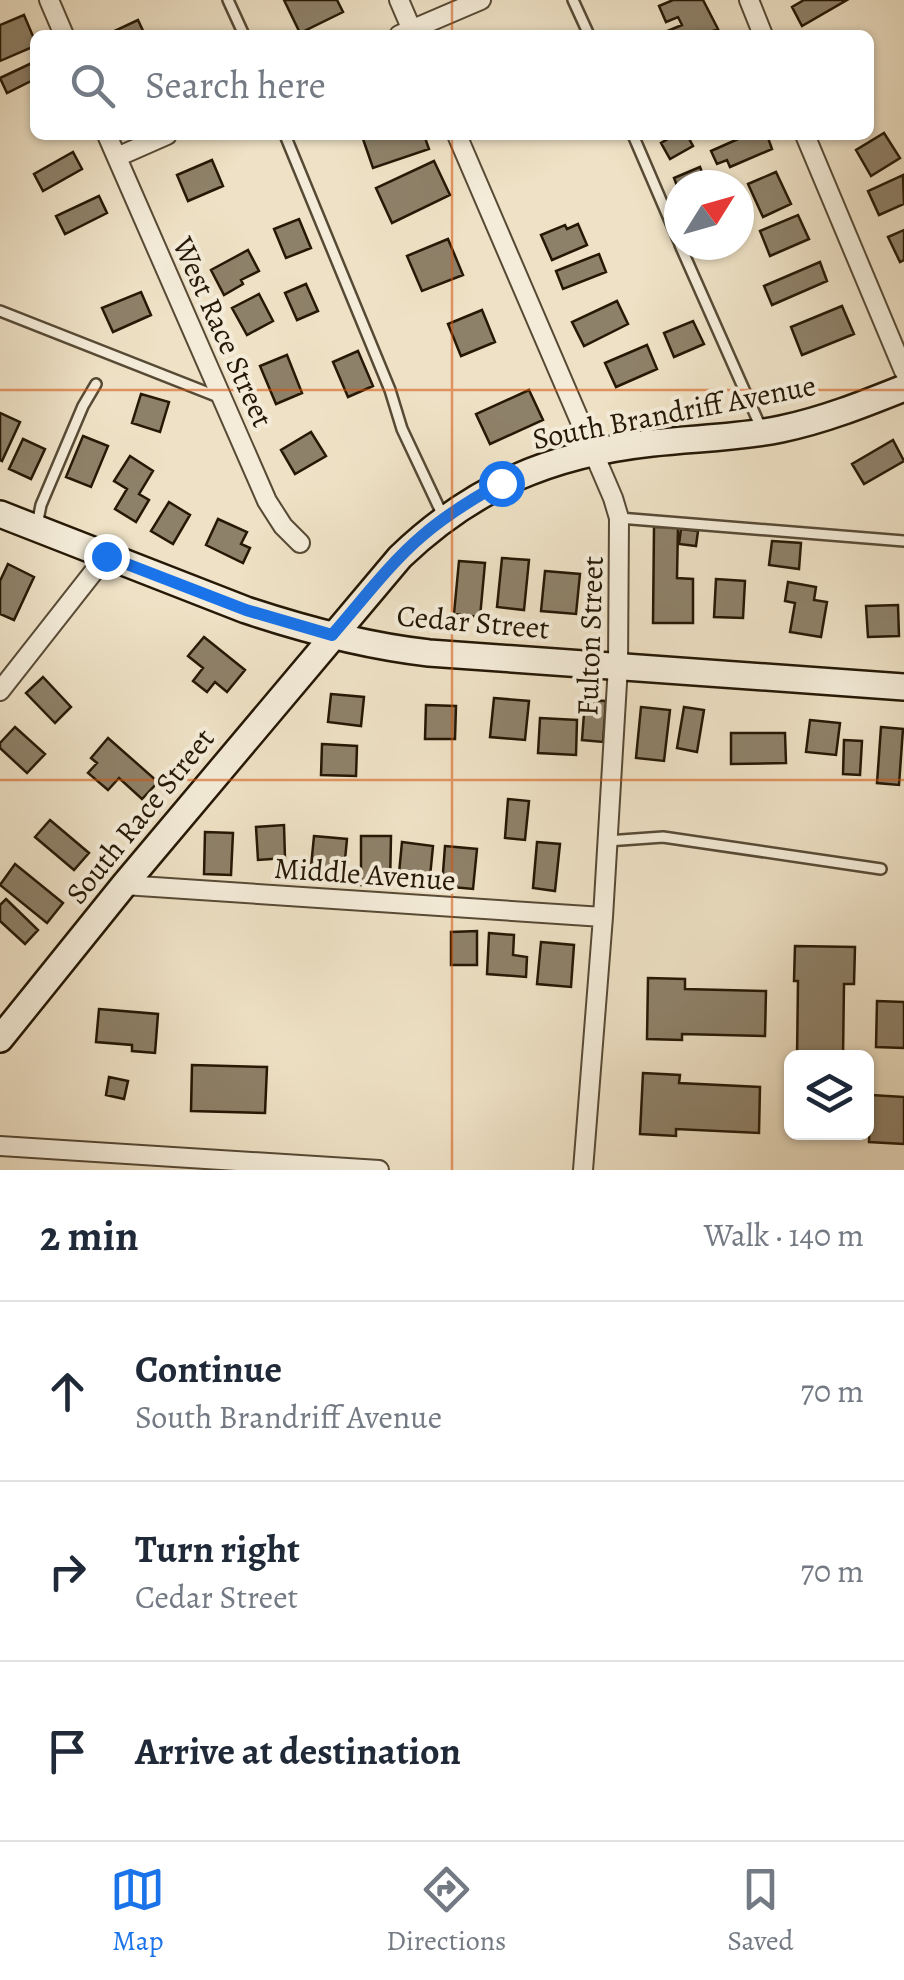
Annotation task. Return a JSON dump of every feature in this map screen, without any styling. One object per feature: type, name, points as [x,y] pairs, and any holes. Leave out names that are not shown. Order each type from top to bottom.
[{"type":"main road","name":"South Brandriff Avenue","points":[[332,635],[423,535],[472,499],[536,468],[646,444],[764,432],[820,420],[904,388]]},
{"type":"main road","name":"Cedar Street","points":[[0,514],[246,610],[380,647],[904,688]]},
{"type":"main road","name":"South Race Street","points":[[0,1039],[332,635]]},
{"type":"street","points":[[49,0],[62,30]]},
{"type":"street","points":[[399,0],[407,30]]},
{"type":"street","points":[[415,30],[481,0]]},
{"type":"street","points":[[749,0],[761,30]]},
{"type":"street","name":"West Race Street","points":[[109,140],[267,501],[300,543]]},
{"type":"street","points":[[116,157],[156,140]]},
{"type":"street","name":"Fulton Street","points":[[459,140],[620,518],[618,666],[583,1170]]},
{"type":"street","points":[[807,140],[904,371]]},
{"type":"street","points":[[0,691],[106,556]]},
{"type":"street","name":"Middle Avenue","points":[[124,885],[602,917]]},
{"type":"street","points":[[0,1146],[227,1165],[379,1170]]},
{"type":"lane","points":[[228,0],[242,30]]},
{"type":"lane","points":[[573,0],[587,30]]},
{"type":"lane","points":[[287,140],[402,429],[444,520]]},
{"type":"lane","points":[[635,140],[664,206]]},
{"type":"lane","points":[[688,260],[764,432]]},
{"type":"lane","points":[[0,311],[221,398]]},
{"type":"lane","points":[[36,528],[41,505],[82,406],[96,384]]},
{"type":"lane","points":[[620,518],[904,540]]},
{"type":"lane","points":[[608,841],[663,837],[881,869]]},
{"type":"building","points":[[284,0],[337,0],[343,12],[299,30]]},
{"type":"building","points":[[673,0],[703,0],[718,29],[670,30],[682,25],[678,17],[666,22],[659,6]]},
{"type":"building","points":[[804,0],[847,0],[802,26],[792,7]]},
{"type":"building","points":[[24,15],[30,30],[30,48],[0,61],[0,25]]},
{"type":"building","points":[[138,20],[143,30],[116,30]]},
{"type":"building","points":[[30,64],[30,82],[7,93],[0,78]]},
{"type":"building","points":[[884,133],[900,158],[871,176],[856,150]]},
{"type":"building","points":[[363,140],[426,140],[429,149],[373,168]]},
{"type":"building","points":[[690,140],[693,146],[670,159],[661,143]]},
{"type":"building","points":[[736,140],[769,140],[772,149],[730,167],[727,160],[717,164],[711,151]]},
{"type":"building","points":[[73,152],[82,169],[43,191],[34,174]]},
{"type":"building","points":[[212,160],[223,186],[188,201],[177,175]]},
{"type":"building","points":[[434,161],[450,195],[392,223],[376,188]]},
{"type":"building","points":[[776,172],[791,204],[763,217],[754,197],[754,181]]},
{"type":"building","points":[[903,175],[904,204],[879,215],[868,191]]},
{"type":"building","points":[[99,196],[107,213],[65,234],[56,216]]},
{"type":"building","points":[[798,215],[809,239],[770,256],[760,231]]},
{"type":"building","points":[[299,219],[311,248],[286,258],[274,229]]},
{"type":"building","points":[[578,224],[587,245],[552,260],[541,235]]},
{"type":"building","points":[[904,230],[904,260],[900,262],[888,237]]},
{"type":"building","points":[[448,239],[463,275],[422,291],[407,256]]},
{"type":"building","points":[[248,250],[259,271],[224,295],[211,270]]},
{"type":"building","points":[[599,254],[606,272],[563,289],[556,271]]},
{"type":"building","points":[[820,262],[827,281],[772,305],[764,286]]},
{"type":"building","points":[[306,284],[318,311],[297,320],[285,293]]},
{"type":"building","points":[[141,292],[151,315],[113,332],[102,308]]},
{"type":"building","points":[[259,294],[273,321],[247,335],[232,308]]},
{"type":"building","points":[[617,301],[628,324],[584,346],[572,322]]},
{"type":"building","points":[[842,306],[854,334],[802,355],[791,327]]},
{"type":"building","points":[[482,310],[495,342],[461,356],[448,324]]},
{"type":"building","points":[[693,321],[704,344],[674,357],[664,333]]},
{"type":"building","points":[[647,345],[657,369],[616,387],[605,363]]},
{"type":"building","points":[[358,351],[373,386],[348,397],[333,362]]},
{"type":"building","points":[[287,355],[302,393],[276,404],[260,366]]},
{"type":"building","points":[[529,390],[543,420],[490,444],[476,414]]},
{"type":"building","points":[[141,394],[169,402],[160,432],[132,423]]},
{"type":"building","points":[[0,413],[20,422],[2,461],[0,460]]},
{"type":"building","points":[[311,432],[326,456],[295,474],[281,450]]},
{"type":"building","points":[[83,436],[108,446],[91,487],[66,477]]},
{"type":"building","points":[[23,439],[45,449],[31,479],[9,469]]},
{"type":"building","points":[[893,440],[904,461],[864,484],[852,464]]},
{"type":"building","points":[[130,456],[153,471],[139,494],[149,500],[136,522],[115,509],[127,489],[114,481]]},
{"type":"building","points":[[169,502],[190,515],[173,544],[151,531]]},
{"type":"building","points":[[218,519],[247,532],[241,544],[250,548],[243,563],[206,545]]},
{"type":"building","points":[[654,527],[678,527],[677,578],[693,579],[693,623],[653,623]]},
{"type":"building","points":[[681,529],[698,531],[696,546],[679,544]]},
{"type":"building","points":[[772,541],[801,543],[799,569],[769,565]]},
{"type":"building","points":[[502,558],[529,560],[524,610],[497,607]]},
{"type":"building","points":[[459,561],[485,563],[480,617],[454,614]]},
{"type":"building","points":[[8,564],[34,577],[14,620],[0,614],[0,581]]},
{"type":"building","points":[[545,571],[580,574],[576,614],[541,611]]},
{"type":"building","points":[[716,579],[745,581],[743,618],[714,617]]},
{"type":"building","points":[[788,582],[816,587],[814,600],[827,602],[821,637],[790,632],[795,603],[785,601]]},
{"type":"building","points":[[898,605],[899,636],[868,637],[866,606]]},
{"type":"building","points":[[204,637],[245,670],[227,692],[215,682],[207,692],[193,681],[203,668],[188,656]]},
{"type":"building","points":[[43,677],[71,707],[55,723],[26,693]]},
{"type":"building","points":[[331,694],[364,697],[361,726],[328,722]]},
{"type":"building","points":[[494,698],[529,701],[525,740],[490,737]]},
{"type":"building","points":[[585,700],[606,701],[603,742],[582,740]]},
{"type":"building","points":[[426,705],[456,706],[455,739],[425,739]]},
{"type":"building","points":[[641,707],[670,710],[664,761],[636,758]]},
{"type":"building","points":[[684,707],[704,710],[697,752],[677,748]]},
{"type":"building","points":[[540,718],[577,720],[576,755],[538,753]]},
{"type":"building","points":[[810,720],[840,723],[836,755],[806,752]]},
{"type":"building","points":[[15,727],[45,754],[27,773],[0,748]]},
{"type":"building","points":[[881,727],[903,729],[899,785],[877,783]]},
{"type":"building","points":[[731,733],[785,733],[786,763],[731,764]]},
{"type":"building","points":[[108,738],[158,782],[142,799],[119,778],[108,790],[88,773],[97,763],[91,758]]},
{"type":"building","points":[[844,740],[862,741],[860,775],[843,774]]},
{"type":"building","points":[[322,744],[357,746],[356,776],[321,775]]},
{"type":"building","points":[[508,799],[529,801],[525,840],[505,838]]},
{"type":"building","points":[[50,820],[89,853],[74,870],[35,837]]},
{"type":"building","points":[[284,825],[285,858],[258,860],[256,827]]},
{"type":"building","points":[[205,832],[233,833],[231,875],[204,874]]},
{"type":"building","points":[[314,836],[347,839],[343,880],[310,877]]},
{"type":"building","points":[[361,836],[391,836],[390,886],[361,885]]},
{"type":"building","points":[[402,842],[433,846],[429,887],[398,884]]},
{"type":"building","points":[[537,842],[560,844],[555,891],[533,888]]},
{"type":"building","points":[[445,846],[477,849],[473,889],[442,886]]},
{"type":"building","points":[[15,864],[63,903],[47,923],[0,885]]},
{"type":"building","points":[[6,899],[38,930],[25,944],[0,921],[0,905]]},
{"type":"building","points":[[477,931],[477,965],[451,965],[451,932]]},
{"type":"building","points":[[489,933],[514,935],[513,955],[527,957],[526,977],[487,974]]},
{"type":"building","points":[[541,942],[574,945],[571,987],[537,984]]},
{"type":"building","points":[[795,946],[855,947],[854,984],[844,984],[843,1050],[797,1050],[798,981],[794,981]]},
{"type":"building","points":[[648,978],[685,979],[685,989],[766,991],[765,1036],[682,1034],[682,1040],[647,1039]]},
{"type":"building","points":[[877,1001],[904,1002],[904,1048],[876,1047]]},
{"type":"building","points":[[99,1009],[158,1014],[155,1053],[132,1051],[132,1045],[96,1042]]},
{"type":"building","points":[[192,1065],[267,1067],[265,1113],[191,1111]]},
{"type":"building","points":[[643,1073],[680,1075],[679,1083],[760,1087],[759,1133],[676,1129],[676,1136],[640,1134]]},
{"type":"building","points":[[109,1077],[128,1081],[124,1099],[106,1095]]},
{"type":"building","points":[[874,1095],[904,1097],[904,1144],[869,1142],[874,1140]]},
{"type":"route","points":[[106,556],[246,610],[332,635],[423,535],[501,483]]}]
